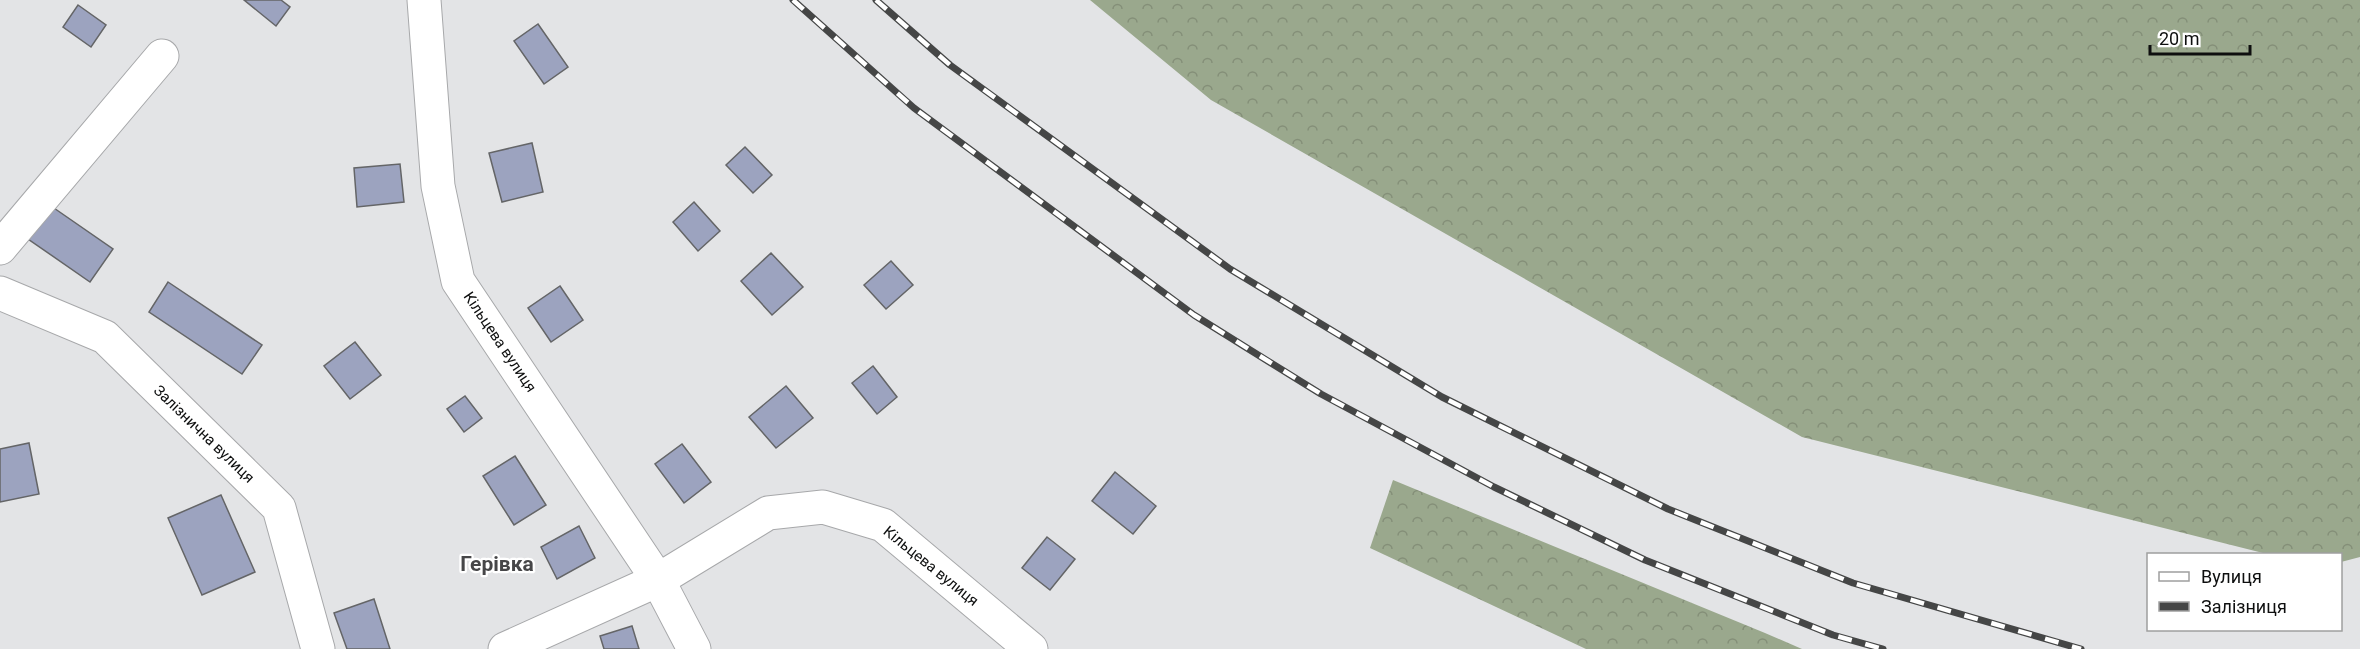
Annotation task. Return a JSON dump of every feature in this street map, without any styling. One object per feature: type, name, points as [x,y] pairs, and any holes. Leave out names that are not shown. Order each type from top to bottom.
[{"type":"street","name":"Кільцева вулиця","points":[[424,0],[438,186],[459,281],[658,580],[694,649]]},
{"type":"street","points":[[0,248],[162,56]]},
{"type":"street","name":"Залізнична вулиця","points":[[0,293],[105,337],[279,508],[318,649]]},
{"type":"street","name":"Кільцева вулиця","points":[[658,580],[768,513],[823,507],[883,525],[1031,649]]},
{"type":"street","points":[[505,649],[658,580]]},
{"type":"green space","points":[[1090,0],[2360,0],[2360,557],[2342,562],[2342,553],[2263,553],[1802,437],[1211,100]]},
{"type":"green space","points":[[1393,480],[1802,649],[1586,649],[1370,548]]},
{"type":"building","points":[[244,0],[281,0],[290,7],[276,26]]},
{"type":"building","points":[[78,5],[106,25],[91,47],[63,27]]},
{"type":"building","points":[[538,24],[568,67],[544,84],[514,41]]},
{"type":"building","points":[[532,143],[543,192],[502,202],[489,153]]},
{"type":"building","points":[[745,147],[772,175],[753,193],[726,165]]},
{"type":"building","points":[[400,164],[404,202],[357,207],[354,168]]},
{"type":"building","points":[[694,202],[720,231],[698,251],[673,222]]},
{"type":"building","points":[[51,206],[113,249],[90,282],[28,239]]},
{"type":"building","points":[[771,253],[803,287],[772,315],[741,281]]},
{"type":"building","points":[[891,261],[913,285],[886,309],[864,285]]},
{"type":"building","points":[[168,282],[262,345],[242,374],[149,312]]},
{"type":"building","points":[[560,286],[583,320],[551,342],[528,308]]},
{"type":"building","points":[[355,342],[381,375],[350,399],[324,366]]},
{"type":"building","points":[[873,366],[897,397],[877,414],[852,383]]},
{"type":"building","points":[[786,386],[813,418],[776,448],[749,417]]},
{"type":"building","points":[[465,396],[482,418],[464,432],[447,409]]},
{"type":"building","points":[[29,443],[39,494],[0,502],[0,449]]},
{"type":"building","points":[[682,444],[711,482],[684,503],[655,464]]},
{"type":"building","points":[[515,456],[546,505],[514,525],[483,476]]},
{"type":"building","points":[[1115,472],[1156,506],[1133,534],[1092,501]]},
{"type":"building","points":[[221,495],[255,572],[202,595],[168,518]]},
{"type":"building","points":[[579,526],[595,558],[557,579],[541,547]]},
{"type":"building","points":[[1047,537],[1075,559],[1050,590],[1022,568]]},
{"type":"building","points":[[374,599],[390,649],[347,649],[334,613]]},
{"type":"building","points":[[632,626],[639,649],[604,649],[600,636]]},
{"type":"railway","points":[[793,0],[914,108],[1194,315],[1321,394],[1494,487],[1645,560],[1833,635],[1883,649]]},
{"type":"railway","points":[[876,0],[950,65],[1230,269],[1442,397],[1668,509],[1853,583],[2081,649]]},
{"type":"district","name":"Герівка","points":[[497,564]]}]
